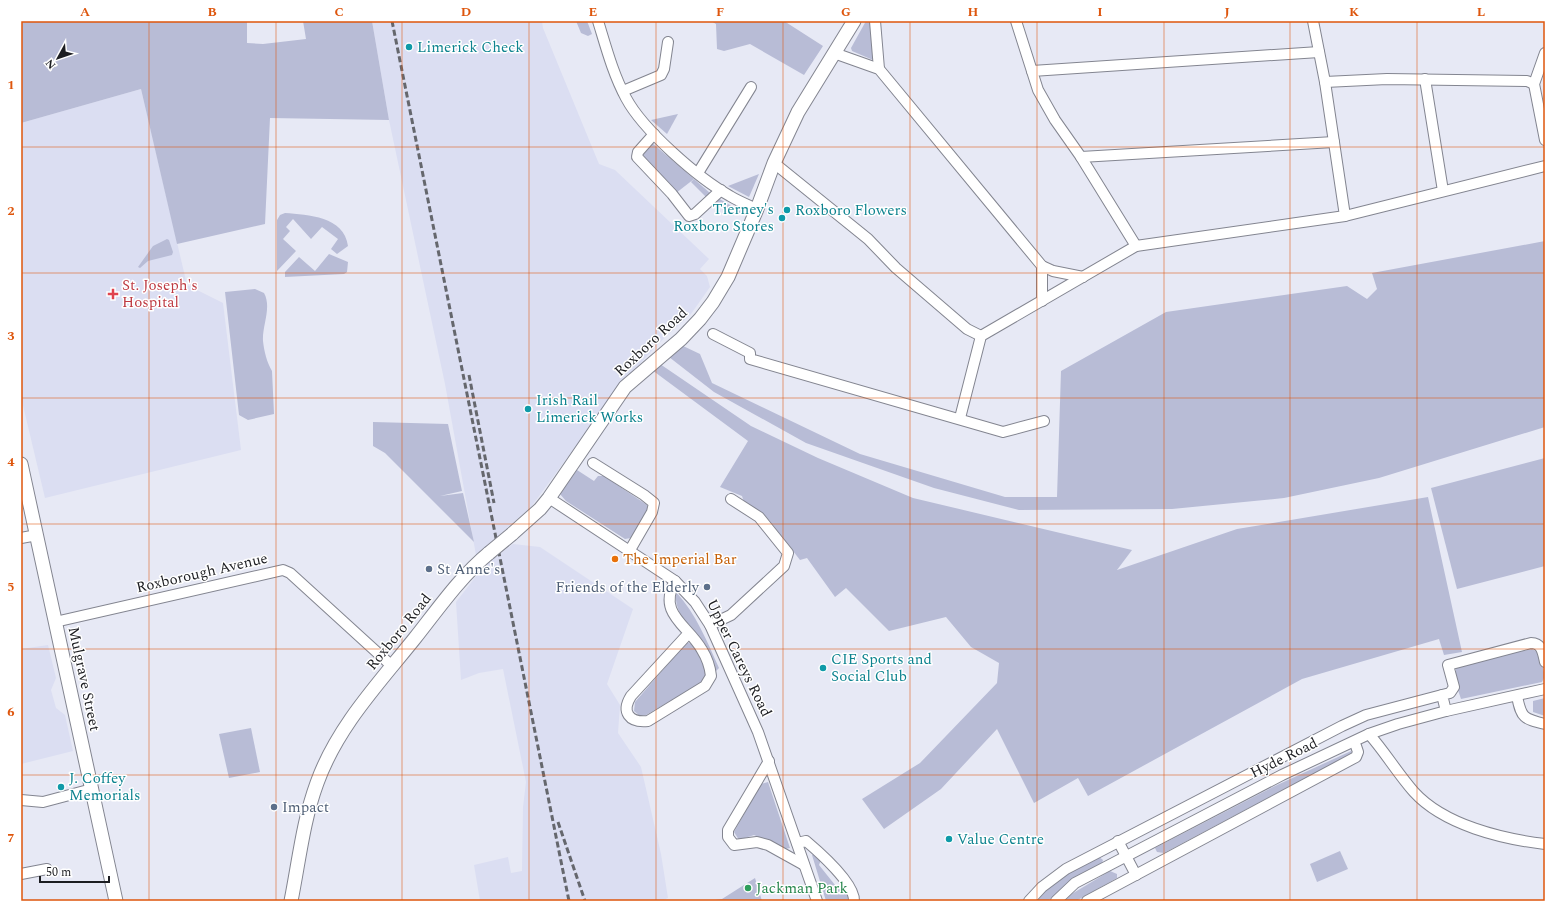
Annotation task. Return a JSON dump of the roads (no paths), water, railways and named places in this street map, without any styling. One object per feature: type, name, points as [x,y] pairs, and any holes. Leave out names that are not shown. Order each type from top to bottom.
[{"type":"main road","name":"Roxboro Road","points":[[291,901],[307,814],[327,759],[341,733],[392,666],[478,562],[540,509],[625,387],[700,319],[713,302],[728,277],[757,209],[774,163],[798,112],[854,21]]},
{"type":"main road","name":"Mulgrave Street","points":[[21,464],[116,901]]},
{"type":"street","points":[[598,21],[623,91],[635,112],[654,134],[698,173],[721,190],[757,209]]},
{"type":"street","points":[[875,21],[879,69]]},
{"type":"street","points":[[1016,21],[1038,90],[1055,120],[1081,157],[1136,246]]},
{"type":"street","points":[[1313,21],[1325,82],[1346,216]]},
{"type":"street","points":[[623,91],[660,75],[664,69],[668,42]]},
{"type":"street","points":[[1032,71],[1319,52]]},
{"type":"street","points":[[834,53],[879,69],[1042,266],[1053,271],[1083,277]]},
{"type":"street","points":[[1545,53],[1534,84],[1545,140]]},
{"type":"street","points":[[1325,82],[1425,79],[1527,81],[1534,84]]},
{"type":"street","points":[[1425,79],[1443,191]]},
{"type":"street","points":[[698,173],[751,87]]},
{"type":"street","points":[[654,134],[638,152],[637,157],[672,194],[689,216],[695,214],[721,190]]},
{"type":"street","points":[[1081,157],[1334,142]]},
{"type":"street","points":[[774,163],[868,239],[896,268],[967,329],[981,336]]},
{"type":"street","points":[[960,418],[981,336],[1136,246],[1346,216],[1545,166]]},
{"type":"street","points":[[1042,266],[1042,301]]},
{"type":"street","points":[[714,334],[750,353],[750,359],[960,418],[1003,432],[1044,421]]},
{"type":"street","points":[[593,463],[644,495],[654,503],[652,512],[630,550]]},
{"type":"street","name":"Upper Careys Road","points":[[549,498],[675,581],[689,594],[710,625],[758,732],[817,901]]},
{"type":"street","points":[[710,625],[731,614],[784,566],[788,553],[759,517],[731,499]]},
{"type":"street","points":[[21,538],[37,535]]},
{"type":"street","name":"Roxborough Avenue","points":[[55,622],[283,570],[290,573],[392,666]]},
{"type":"street","points":[[675,581],[670,599],[672,612],[688,634],[702,649],[710,666],[711,676],[705,686],[648,721],[640,722],[632,719],[627,714],[626,705],[632,696],[688,634]]},
{"type":"street","points":[[1028,901],[1042,887],[1066,869],[1354,720],[1450,693],[1453,690],[1448,665],[1531,643],[1536,643],[1540,646],[1545,662]]},
{"type":"street","name":"Hyde Road","points":[[1056,901],[1075,883],[1282,774],[1369,734],[1398,724],[1446,711],[1545,689]]},
{"type":"street","points":[[1442,695],[1446,711]]},
{"type":"street","points":[[1517,696],[1521,713],[1524,718],[1545,724]]},
{"type":"street","points":[[1369,734],[1414,792],[1428,805],[1443,815],[1474,828],[1527,842],[1545,844]]},
{"type":"street","points":[[1087,901],[1356,757],[1358,752],[1356,746]]},
{"type":"street","points":[[769,761],[728,830],[728,837],[734,845],[757,842],[768,845],[804,865]]},
{"type":"street","points":[[21,800],[43,802],[92,789]]},
{"type":"street","points":[[797,843],[806,841],[816,850],[843,878],[854,896],[854,901]]},
{"type":"street","points":[[1118,841],[1136,875]]},
{"type":"street","points":[[21,874],[47,869]]},
{"type":"railway","points":[[392,21],[569,901]]},
{"type":"railway","points":[[469,375],[494,503]]},
{"type":"railway","points":[[558,822],[585,901]]},
{"type":"place","name":"Limerick Check","points":[[409,47]]},
{"type":"place","name":"Roxboro Flowers","points":[[787,210]]},
{"type":"place","name":"Tierney's Roxboro Stores","points":[[782,218]]},
{"type":"place","name":"St. Joseph's Hospital","points":[[113,294]]},
{"type":"place","name":"Irish Rail Limerick Works","points":[[528,409]]},
{"type":"place","name":"The Imperial Bar","points":[[615,559]]},
{"type":"place","name":"St Anne's","points":[[429,569]]},
{"type":"place","name":"Friends of the Elderly","points":[[707,587]]},
{"type":"place","name":"CIE Sports and Social Club","points":[[823,668]]},
{"type":"place","name":"J. Coffey Memorials","points":[[61,787]]},
{"type":"place","name":"Impact","points":[[274,807]]},
{"type":"place","name":"Value Centre","points":[[949,839]]},
{"type":"place","name":"Jackman Park","points":[[748,888]]}]
